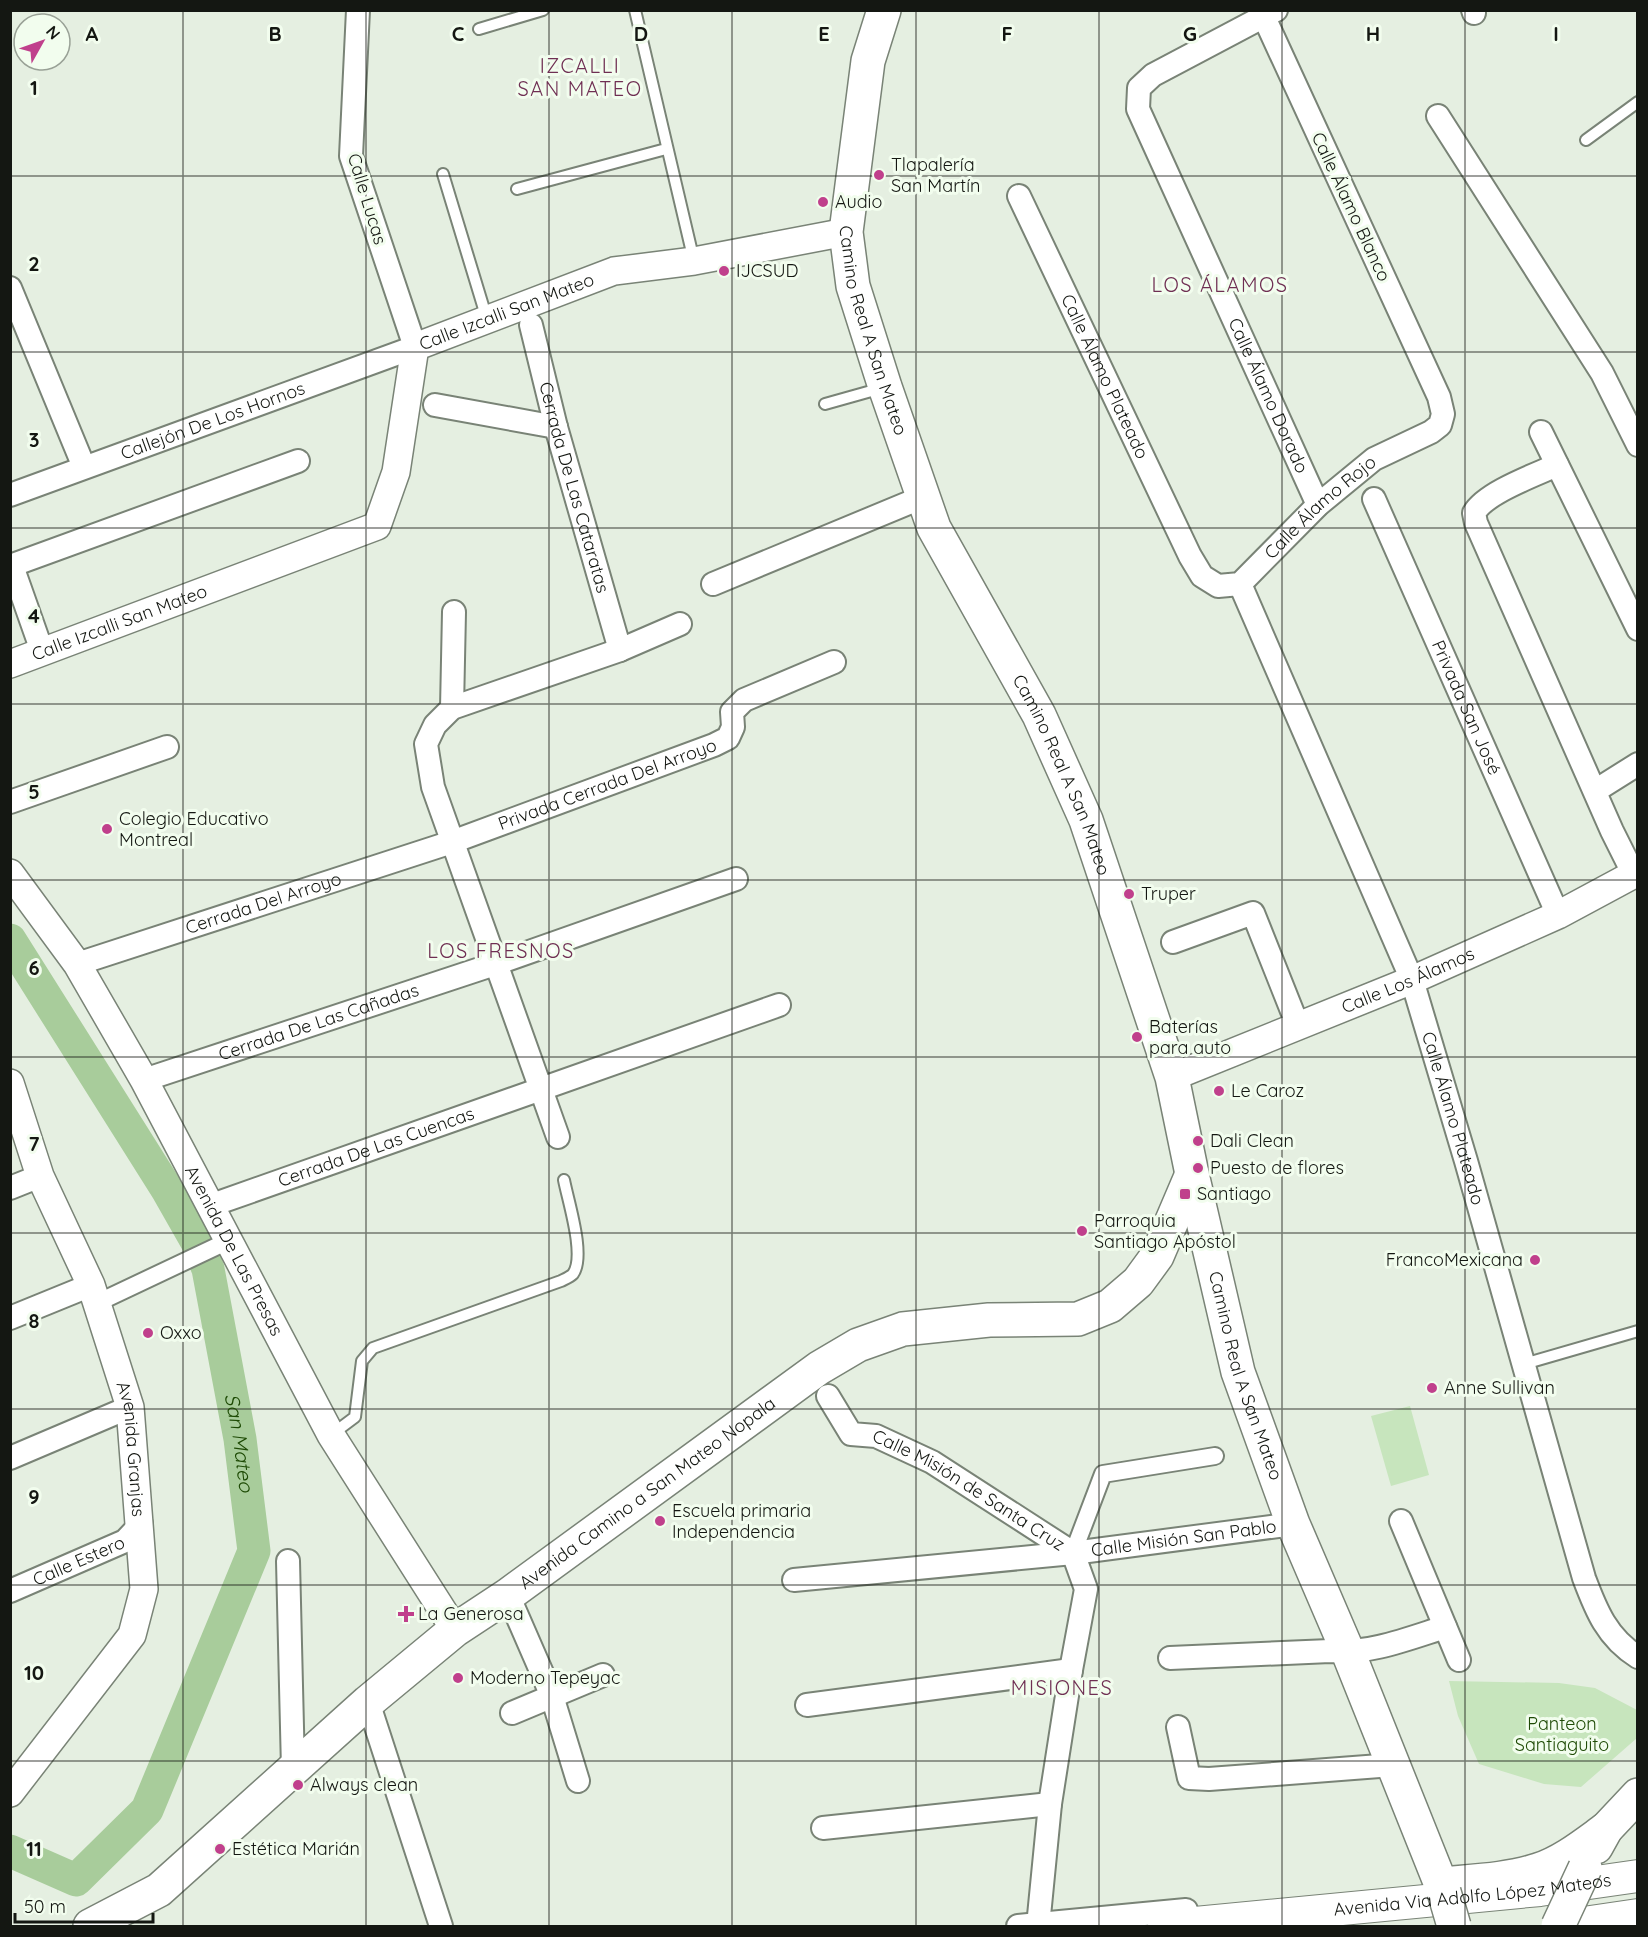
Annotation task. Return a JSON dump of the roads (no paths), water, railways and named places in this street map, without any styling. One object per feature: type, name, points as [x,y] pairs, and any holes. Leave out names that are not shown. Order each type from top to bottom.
[{"type":"main road","name":"Camino Real A San Mateo","points":[[884,10],[868,61],[846,231],[853,286],[934,528],[1039,715],[1086,820],[1172,1077],[1238,1372],[1293,1524],[1348,1652],[1450,1909]]},
{"type":"main road","name":"Avenida Camino a San Mateo Nopala","points":[[90,1926],[159,1890],[368,1702],[455,1630],[508,1595],[819,1368],[858,1345],[903,1329],[989,1320],[1078,1319],[1110,1306],[1138,1282],[1157,1256],[1192,1174]]},
{"type":"main road","points":[[1450,1909],[1500,1879],[1538,1870],[1563,1859],[1606,1829],[1638,1794]]},
{"type":"main road","points":[[1558,1926],[1606,1829]]},
{"type":"main road","name":"Avenida Via Adolfo López Mateos","points":[[1164,1926],[1540,1890],[1638,1876]]},
{"type":"main road","points":[[1563,1926],[1638,1915]]},
{"type":"street","name":"Calle Lucas","points":[[358,10],[351,156],[415,347]]},
{"type":"street","name":"Calle Álamo Dorado","points":[[1259,15],[1153,75],[1139,88],[1138,110],[1318,506]]},
{"type":"street","name":"Calle Álamo Blanco","points":[[1259,15],[1439,397]]},
{"type":"street","points":[[1438,116],[1602,373],[1638,445]]},
{"type":"street","name":"Calle Álamo Plateado","points":[[1019,196],[1190,556],[1202,576],[1218,586],[1240,584],[1412,980],[1584,1578],[1596,1612],[1612,1637],[1638,1657]]},
{"type":"street","name":"Calle Izcalli San Mateo","points":[[10,664],[377,526],[396,472],[415,347],[614,271],[694,261],[846,231]]},
{"type":"street","points":[[10,288],[84,467]]},
{"type":"street","name":"Cerrada De Las Cataratas","points":[[531,325],[556,427],[620,650]]},
{"type":"street","name":"Callejón De Los Hornos","points":[[10,495],[415,347]]},
{"type":"street","name":"Calle Álamo Rojo","points":[[1240,584],[1318,506],[1374,459],[1431,432],[1440,425],[1443,414],[1439,397]]},
{"type":"street","points":[[435,405],[556,427]]},
{"type":"street","points":[[1541,432],[1638,629]]},
{"type":"street","points":[[42,651],[11,566],[298,461]]},
{"type":"street","points":[[1557,465],[1489,497],[1478,505],[1474,513],[1476,523],[1595,791],[1636,873]]},
{"type":"street","points":[[713,584],[923,497]]},
{"type":"street","name":"Privada San José","points":[[1374,499],[1558,915]]},
{"type":"street","points":[[452,708],[454,612]]},
{"type":"street","points":[[558,1137],[433,787],[426,744],[435,725],[452,708],[620,650],[680,624]]},
{"type":"street","name":"Privada Cerrada Del Arroyo","points":[[452,842],[714,745],[728,738],[733,727],[732,712],[744,700],[834,662]]},
{"type":"street","points":[[10,802],[167,747]]},
{"type":"street","points":[[1595,791],[1638,764]]},
{"type":"street","name":"Cerrada Del Arroyo","points":[[77,964],[452,842]]},
{"type":"street","name":"Avenida De Las Presas","points":[[10,873],[77,964],[212,1205],[222,1243],[331,1435],[455,1630]]},
{"type":"street","name":"Calle Los Álamos","points":[[1172,1077],[1412,980],[1558,915],[1636,873]]},
{"type":"street","name":"Cerrada De Las Cañadas","points":[[144,1080],[495,964],[736,879]]},
{"type":"street","points":[[1173,942],[1253,913],[1298,1026]]},
{"type":"street","name":"Cerrada De Las Cuencas","points":[[212,1205],[779,1005]]},
{"type":"street","name":"Avenida Granjas","points":[[10,1083],[40,1176],[94,1294],[130,1407],[141,1524],[144,1589],[132,1635],[12,1788]]},
{"type":"street","points":[[10,1188],[40,1176]]},
{"type":"street","points":[[10,1318],[94,1294],[193,1258],[222,1243]]},
{"type":"street","name":"Calle Misión de Santa Cruz","points":[[828,1396],[842,1440],[876,1436],[932,1462],[1073,1553],[1086,1589],[1031,1926]]},
{"type":"street","points":[[10,1458],[130,1407]]},
{"type":"street","points":[[1073,1553],[1103,1474],[1215,1456]]},
{"type":"street","points":[[1401,1521],[1459,1660]]},
{"type":"street","name":"Calle Estero","points":[[10,1591],[125,1541],[141,1524]]},
{"type":"street","name":"Calle Misión San Pablo","points":[[794,1580],[1073,1553],[1293,1524]]},
{"type":"street","points":[[288,1561],[294,1769]]},
{"type":"street","points":[[508,1595],[552,1696],[578,1781]]},
{"type":"street","points":[[1170,1658],[1370,1650],[1445,1627]]},
{"type":"street","points":[[807,1706],[1071,1670]]},
{"type":"street","points":[[512,1713],[603,1675]]},
{"type":"street","points":[[368,1702],[441,1926]]},
{"type":"street","points":[[1178,1727],[1189,1778],[1209,1779],[1393,1765]]},
{"type":"street","points":[[823,1828],[1050,1804]]},
{"type":"street","name":"Avenida Via Adolfo López Mateos","points":[[1031,1926],[1450,1909]]},
{"type":"lane","points":[[479,29],[543,10]]},
{"type":"lane","points":[[635,10],[694,261]]},
{"type":"lane","points":[[1586,140],[1638,102]]},
{"type":"lane","points":[[517,189],[666,149]]},
{"type":"lane","points":[[443,174],[487,320]]},
{"type":"lane","points":[[825,404],[885,387]]},
{"type":"lane","points":[[331,1435],[355,1417],[362,1361],[373,1348],[561,1281],[572,1275],[578,1263],[578,1249],[564,1180]]},
{"type":"lane","points":[[1524,1364],[1638,1331]]},
{"type":"waterway","name":"San Mateo","points":[[10,940],[168,1191],[197,1242],[208,1269],[240,1439],[254,1551],[147,1810],[76,1880],[10,1851]]},
{"type":"place","name":"Tlapalería San Martín","points":[[879,175]]},
{"type":"place","name":"Audio","points":[[823,202]]},
{"type":"place","name":"IJCSUD","points":[[724,271]]},
{"type":"place","name":"Colegio Educativo Montreal","points":[[107,829]]},
{"type":"place","name":"Truper","points":[[1129,894]]},
{"type":"place","name":"Baterías para auto","points":[[1137,1037]]},
{"type":"place","name":"Le Caroz","points":[[1219,1091]]},
{"type":"place","name":"Dali Clean","points":[[1198,1141]]},
{"type":"place","name":"Puesto de flores","points":[[1198,1168]]},
{"type":"place","name":"Santiago","points":[[1185,1194]]},
{"type":"place","name":"Parroquia Santiago Apóstol","points":[[1082,1231]]},
{"type":"place","name":"FrancoMexicana","points":[[1535,1260]]},
{"type":"place","name":"Oxxo","points":[[148,1333]]},
{"type":"place","name":"Anne Sullivan","points":[[1432,1388]]},
{"type":"place","name":"Escuela primaria Independencia","points":[[660,1521]]},
{"type":"place","name":"La Generosa","points":[[406,1614]]},
{"type":"place","name":"Moderno Tepeyac","points":[[458,1678]]},
{"type":"place","name":"Always clean","points":[[298,1785]]},
{"type":"place","name":"Estética Marián","points":[[220,1849]]},
{"type":"district","name":"IZCALLI SAN MATEO","points":[[580,78]]},
{"type":"district","name":"LOS ÁLAMOS","points":[[1220,285]]},
{"type":"district","name":"LOS FRESNOS","points":[[501,951]]},
{"type":"district","name":"MISIONES","points":[[1062,1688]]},
{"type":"park label","name":"Panteon Santiaguito","points":[[1562,1734]]}]
